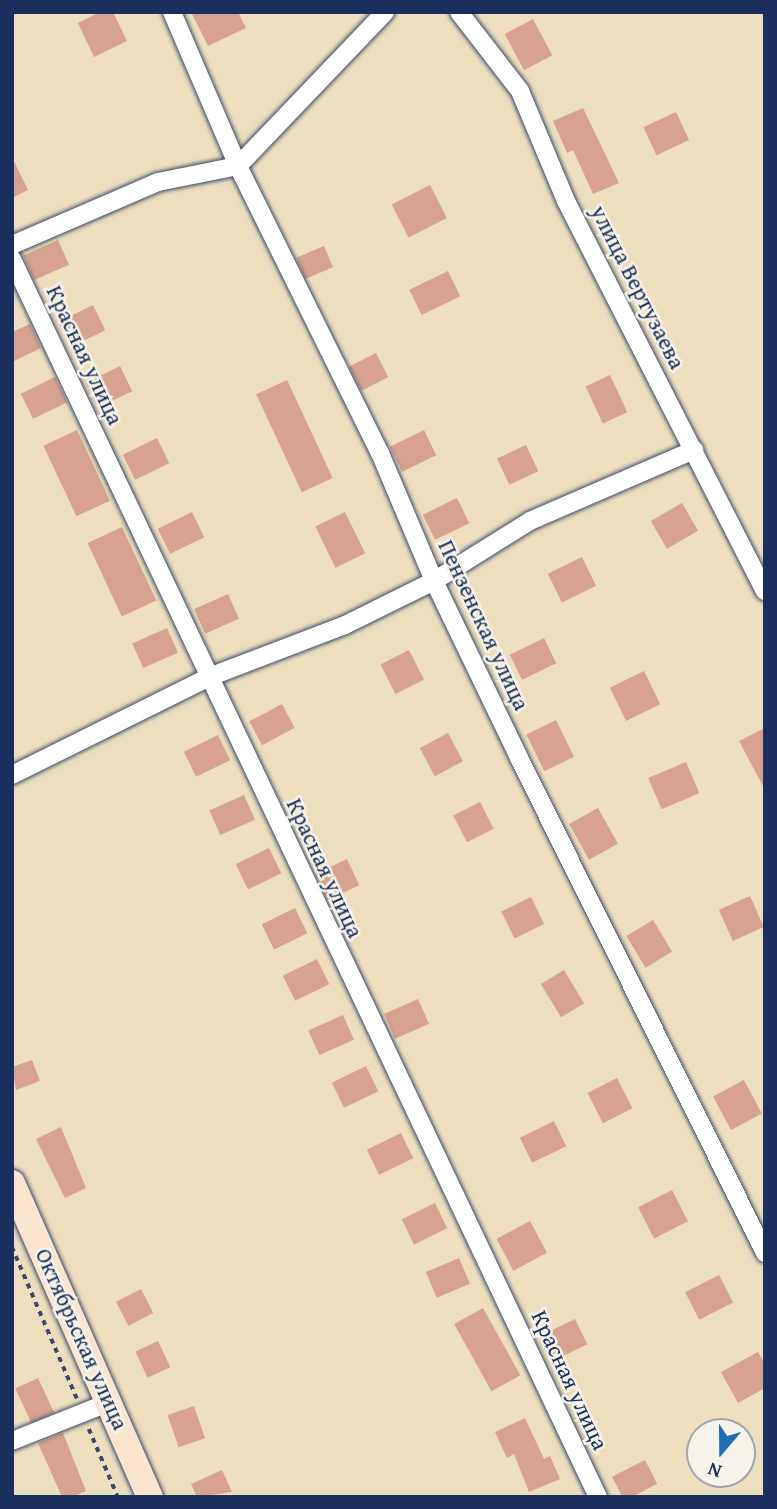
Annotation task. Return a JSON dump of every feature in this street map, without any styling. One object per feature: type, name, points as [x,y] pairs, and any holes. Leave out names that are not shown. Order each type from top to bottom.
[{"type":"main road","name":"Октябрьская улица","points":[[12,1183],[150,1497]]},
{"type":"street","name":"Пензенская улица","points":[[172,12],[238,166],[380,453],[434,581],[765,1253]]},
{"type":"street","points":[[12,245],[158,182],[238,166],[385,12]]},
{"type":"street","name":"улица Вертузаева","points":[[459,12],[520,91],[566,201],[765,591]]},
{"type":"street","name":"Красная улица","points":[[12,259],[598,1497]]},
{"type":"street","points":[[12,775],[209,677],[345,625],[434,581],[530,521],[694,450]]},
{"type":"street","points":[[12,1441],[110,1402]]},
{"type":"path","points":[[12,1247],[118,1497]]},
{"type":"building","points":[[100,12],[113,12],[127,41],[94,57],[78,23]]},
{"type":"building","points":[[191,12],[238,12],[246,28],[208,46]]},
{"type":"building","points":[[533,19],[552,55],[524,70],[505,34]]},
{"type":"building","points":[[583,108],[619,183],[593,194],[573,150],[567,153],[553,121]]},
{"type":"building","points":[[676,112],[689,140],[656,155],[643,127]]},
{"type":"building","points":[[12,157],[28,190],[12,198]]},
{"type":"building","points":[[430,185],[447,218],[408,237],[392,205]]},
{"type":"building","points":[[58,240],[69,265],[34,280],[23,255]]},
{"type":"building","points":[[324,246],[333,267],[305,279],[296,258]]},
{"type":"building","points":[[448,271],[460,296],[422,315],[409,290]]},
{"type":"building","points":[[93,305],[105,330],[71,347],[59,322]]},
{"type":"building","points":[[30,324],[41,348],[12,362],[12,332]]},
{"type":"building","points":[[376,353],[388,377],[362,391],[349,367]]},
{"type":"building","points":[[120,366],[132,391],[98,408],[86,383]]},
{"type":"building","points":[[610,375],[627,412],[603,424],[586,386]]},
{"type":"building","points":[[55,377],[67,402],[33,419],[21,394]]},
{"type":"building","points":[[287,380],[333,478],[302,492],[256,394]]},
{"type":"building","points":[[77,430],[110,501],[76,516],[43,446]]},
{"type":"building","points":[[424,430],[436,455],[402,472],[390,447]]},
{"type":"building","points":[[157,438],[169,463],[135,480],[123,455]]},
{"type":"building","points":[[526,445],[538,471],[509,485],[497,459]]},
{"type":"building","points":[[457,498],[469,523],[435,540],[423,515]]},
{"type":"building","points":[[682,503],[698,531],[667,549],[651,521]]},
{"type":"building","points":[[192,512],[204,537],[170,554],[158,529]]},
{"type":"building","points":[[345,512],[365,553],[336,568],[315,526]]},
{"type":"building","points":[[122,527],[156,600],[122,616],[88,543]]},
{"type":"building","points":[[582,557],[596,586],[562,602],[548,574]]},
{"type":"building","points":[[228,594],[239,619],[205,634],[194,609]]},
{"type":"building","points":[[167,628],[178,653],[143,668],[132,643]]},
{"type":"building","points":[[544,638],[556,663],[522,680],[510,655]]},
{"type":"building","points":[[409,650],[424,679],[395,694],[380,665]]},
{"type":"building","points":[[644,671],[660,704],[626,721],[610,688]]},
{"type":"building","points":[[282,704],[295,728],[262,745],[249,721]]},
{"type":"building","points":[[556,720],[574,757],[544,771],[526,734]]},
{"type":"building","points":[[765,728],[765,790],[739,741]]},
{"type":"building","points":[[448,733],[463,761],[435,776],[420,748]]},
{"type":"building","points":[[218,735],[230,760],[196,777],[184,752]]},
{"type":"building","points":[[686,762],[699,793],[662,809],[648,778]]},
{"type":"building","points":[[244,795],[255,820],[220,835],[209,810]]},
{"type":"building","points":[[480,802],[494,829],[467,842],[453,816]]},
{"type":"building","points":[[598,808],[618,844],[589,860],[569,824]]},
{"type":"building","points":[[269,848],[281,873],[248,889],[236,864]]},
{"type":"building","points":[[347,859],[359,885],[328,900],[315,874]]},
{"type":"building","points":[[750,896],[764,927],[733,941],[719,910]]},
{"type":"building","points":[[531,897],[544,924],[514,938],[501,911]]},
{"type":"building","points":[[295,908],[307,933],[274,949],[262,924]]},
{"type":"building","points":[[653,920],[672,952],[645,968],[626,936]]},
{"type":"building","points":[[317,959],[329,984],[295,1001],[283,976]]},
{"type":"building","points":[[564,970],[584,1003],[561,1017],[541,984]]},
{"type":"building","points":[[418,999],[429,1024],[395,1039],[384,1014]]},
{"type":"building","points":[[343,1015],[354,1040],[319,1055],[308,1030]]},
{"type":"building","points":[[32,1060],[40,1081],[16,1090],[12,1067]]},
{"type":"building","points":[[366,1066],[378,1091],[344,1108],[332,1083]]},
{"type":"building","points":[[617,1078],[632,1108],[603,1123],[588,1093]]},
{"type":"building","points":[[744,1080],[762,1114],[731,1130],[713,1096]]},
{"type":"building","points":[[554,1121],[566,1146],[532,1163],[520,1138]]},
{"type":"building","points":[[61,1127],[86,1188],[65,1198],[36,1139]]},
{"type":"building","points":[[401,1133],[413,1158],[379,1175],[367,1150]]},
{"type":"building","points":[[672,1190],[688,1221],[654,1238],[638,1207]]},
{"type":"building","points":[[435,1203],[447,1228],[414,1244],[402,1219]]},
{"type":"building","points":[[530,1221],[547,1253],[513,1271],[496,1239]]},
{"type":"building","points":[[459,1258],[470,1284],[437,1298],[426,1272]]},
{"type":"building","points":[[719,1275],[733,1303],[699,1320],[685,1292]]},
{"type":"building","points":[[141,1289],[153,1313],[128,1326],[116,1302]]},
{"type":"building","points":[[483,1308],[520,1375],[491,1391],[454,1324]]},
{"type":"building","points":[[575,1319],[587,1344],[553,1361],[541,1336]]},
{"type":"building","points":[[158,1341],[170,1367],[148,1378],[135,1352]]},
{"type":"building","points":[[758,1352],[765,1364],[765,1388],[738,1403],[721,1372]]},
{"type":"building","points":[[38,1378],[54,1412],[31,1423],[15,1389]]},
{"type":"building","points":[[194,1406],[205,1438],[179,1447],[168,1415]]},
{"type":"building","points":[[525,1418],[544,1459],[550,1456],[560,1479],[529,1492],[514,1454],[507,1458],[495,1432]]},
{"type":"building","points":[[63,1433],[86,1491],[72,1497],[62,1497],[38,1443]]},
{"type":"building","points":[[645,1460],[657,1484],[632,1497],[622,1497],[612,1477]]},
{"type":"building","points":[[222,1470],[232,1492],[197,1497],[191,1484]]}]
